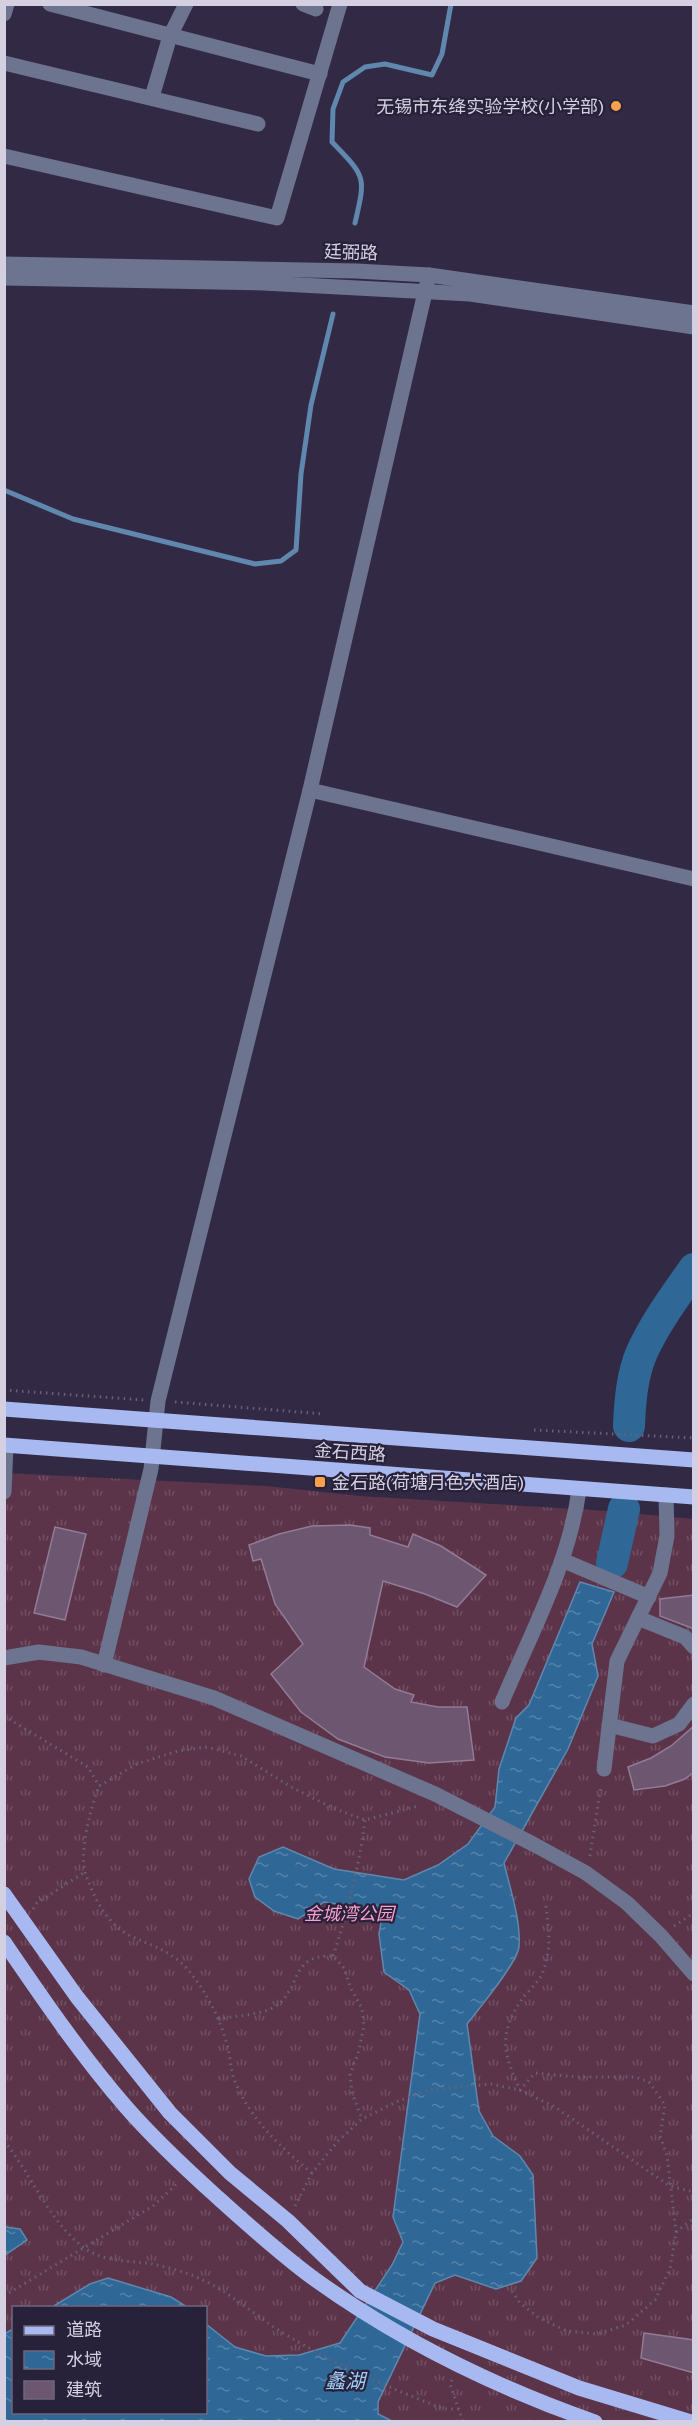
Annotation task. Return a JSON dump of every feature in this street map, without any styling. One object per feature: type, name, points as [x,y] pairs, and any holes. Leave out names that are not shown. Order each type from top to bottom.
[{"type":"main road","name":"金石西路","points":[[4,1409],[693,1460]]},
{"type":"main road","name":"金石西路","points":[[5,1445],[693,1497]]},
{"type":"main road","points":[[4,1894],[77,1997],[170,2113],[230,2174],[288,2221],[360,2291],[433,2329],[579,2388],[691,2421]]},
{"type":"main road","points":[[4,1942],[66,2033],[127,2108],[189,2172],[258,2235],[352,2305],[419,2344],[537,2402],[595,2421]]},
{"type":"street","points":[[4,14],[7,4]]},
{"type":"street","points":[[50,4],[320,74]]},
{"type":"street","points":[[152,97],[170,36],[186,4]]},
{"type":"street","points":[[4,156],[277,218],[340,4]]},
{"type":"street","points":[[4,63],[258,124]]},
{"type":"street","name":"廷弼路","points":[[4,264],[356,271],[429,276],[693,313]]},
{"type":"street","points":[[104,1665],[153,1456],[158,1401],[310,790],[429,276]]},
{"type":"street","name":"廷弼路","points":[[4,278],[263,284],[470,294],[693,327]]},
{"type":"street","points":[[310,790],[693,879]]},
{"type":"street","points":[[4,1491],[5,1445]]},
{"type":"street","points":[[502,1702],[562,1560],[575,1518],[579,1490]]},
{"type":"street","points":[[604,1769],[617,1661],[660,1573],[667,1536],[666,1495]]},
{"type":"street","points":[[562,1560],[649,1597]]},
{"type":"street","points":[[638,1618],[685,1637],[693,1647]]},
{"type":"street","points":[[4,1658],[39,1652],[81,1657],[214,1698],[435,1794],[586,1873],[627,1904],[661,1936],[693,1974]]},
{"type":"street","points":[[609,1725],[653,1736],[679,1724],[693,1704]]},
{"type":"path","name":"金石西路","points":[[4,1390],[332,1415]]},
{"type":"path","points":[[530,1430],[693,1438]]},
{"type":"path","points":[[4,1716],[88,1767],[99,1786]]},
{"type":"path","points":[[312,2173],[275,2141],[249,2109],[234,2078],[227,2045],[218,2019],[188,1970],[161,1948],[125,1933],[100,1907],[85,1872],[88,1818],[99,1786],[137,1764],[178,1751],[207,1747],[241,1756],[293,1788],[333,1808],[365,1820],[420,1806],[435,1794]]},
{"type":"path","points":[[586,1873],[604,1769]]},
{"type":"path","points":[[333,1956],[359,1868],[365,1820]]},
{"type":"path","points":[[31,1912],[37,1903],[85,1872]]},
{"type":"path","points":[[520,2090],[508,2063],[504,2044],[512,2016],[541,1975],[551,1945],[546,1906]]},
{"type":"path","points":[[661,1936],[693,1913]]},
{"type":"path","points":[[218,2019],[268,2010],[281,2002],[300,1968],[319,1956],[333,1956],[344,1968],[351,1989],[362,2008],[364,2026],[358,2054],[350,2074],[352,2093],[362,2119]]},
{"type":"path","points":[[512,2291],[520,2303],[539,2318],[567,2331],[597,2334],[626,2325],[655,2300],[670,2269],[676,2232],[667,2155],[660,2136],[665,2105],[649,2082],[635,2077],[576,2077],[535,2073],[520,2090]]},
{"type":"path","points":[[288,2221],[312,2173],[338,2141],[362,2119],[396,2102],[429,2090],[491,2084],[520,2090],[555,2107],[670,2186],[693,2192]]},
{"type":"path","points":[[4,2141],[16,2155],[56,2220],[83,2247],[112,2261],[153,2264],[195,2276],[228,2293],[278,2330],[352,2370],[444,2409],[459,2409]]},
{"type":"path","points":[[4,2296],[153,2206],[189,2172]]},
{"type":"path","points":[[676,2232],[693,2217]]},
{"type":"path","points":[[456,2364],[450,2384],[463,2421]]},
{"type":"green space","name":"金城湾公园","points":[[4,1473],[266,1486],[358,1496],[608,1511],[693,1519],[693,2421],[5,2421]]},
{"type":"water","name":"蠡湖","points":[[580,1582],[614,1592],[592,1644],[598,1676],[568,1749],[504,1863],[517,1915],[519,1946],[517,1953],[505,1974],[467,2024],[479,2111],[493,2136],[520,2156],[533,2175],[537,2258],[521,2281],[496,2289],[455,2275],[435,2283],[378,2402],[378,2414],[392,2421],[5,2421],[4,2334],[12,2330],[12,2414],[207,2414],[207,2325],[235,2347],[266,2356],[299,2355],[340,2343],[392,2265],[403,2242],[393,2217],[420,2014],[409,1990],[384,1972],[379,1934],[382,1917],[358,1907],[324,1902],[298,1919],[274,1911],[255,1897],[249,1879],[259,1857],[283,1847],[334,1869],[404,1880],[438,1865],[468,1844],[495,1807],[499,1769],[516,1718],[529,1705]]},
{"type":"water","points":[[5,2227],[20,2229],[27,2240],[5,2255]]},
{"type":"water","points":[[108,2278],[171,2297],[185,2306],[54,2306],[90,2284]]},
{"type":"building","points":[[350,1525],[370,1528],[370,1535],[408,1547],[413,1534],[441,1546],[486,1575],[457,1607],[383,1581],[364,1667],[395,1689],[414,1695],[411,1702],[438,1707],[467,1707],[474,1760],[429,1763],[385,1757],[338,1739],[301,1712],[271,1674],[303,1644],[275,1604],[261,1559],[253,1561],[249,1545],[279,1534],[312,1526]]},
{"type":"building","points":[[55,1527],[86,1534],[65,1620],[34,1613]]},
{"type":"building","points":[[694,1595],[694,1629],[660,1616],[660,1599]]},
{"type":"building","points":[[694,1726],[694,1772],[685,1779],[665,1786],[634,1790],[628,1767],[651,1758],[671,1746]]},
{"type":"building","points":[[644,2333],[694,2340],[694,2373],[641,2358]]},
{"type":"waterway","points":[[355,223],[361,195],[360,178],[351,163],[332,142],[333,109],[343,82],[365,67],[385,64],[432,75],[442,54],[451,4]]},
{"type":"waterway","points":[[4,490],[73,519],[255,564],[281,561],[296,550],[301,474],[311,405],[333,314]]},
{"type":"waterway","points":[[629,1426],[634,1379],[642,1352],[659,1320],[694,1269]]},
{"type":"waterway","points":[[612,1563],[624,1509]]},
{"type":"place","name":"无锡市东绛实验学校(小学部)","points":[[616,106]]},
{"type":"place","name":"金石路(荷塘月色大酒店)","points":[[320,1482]]}]
